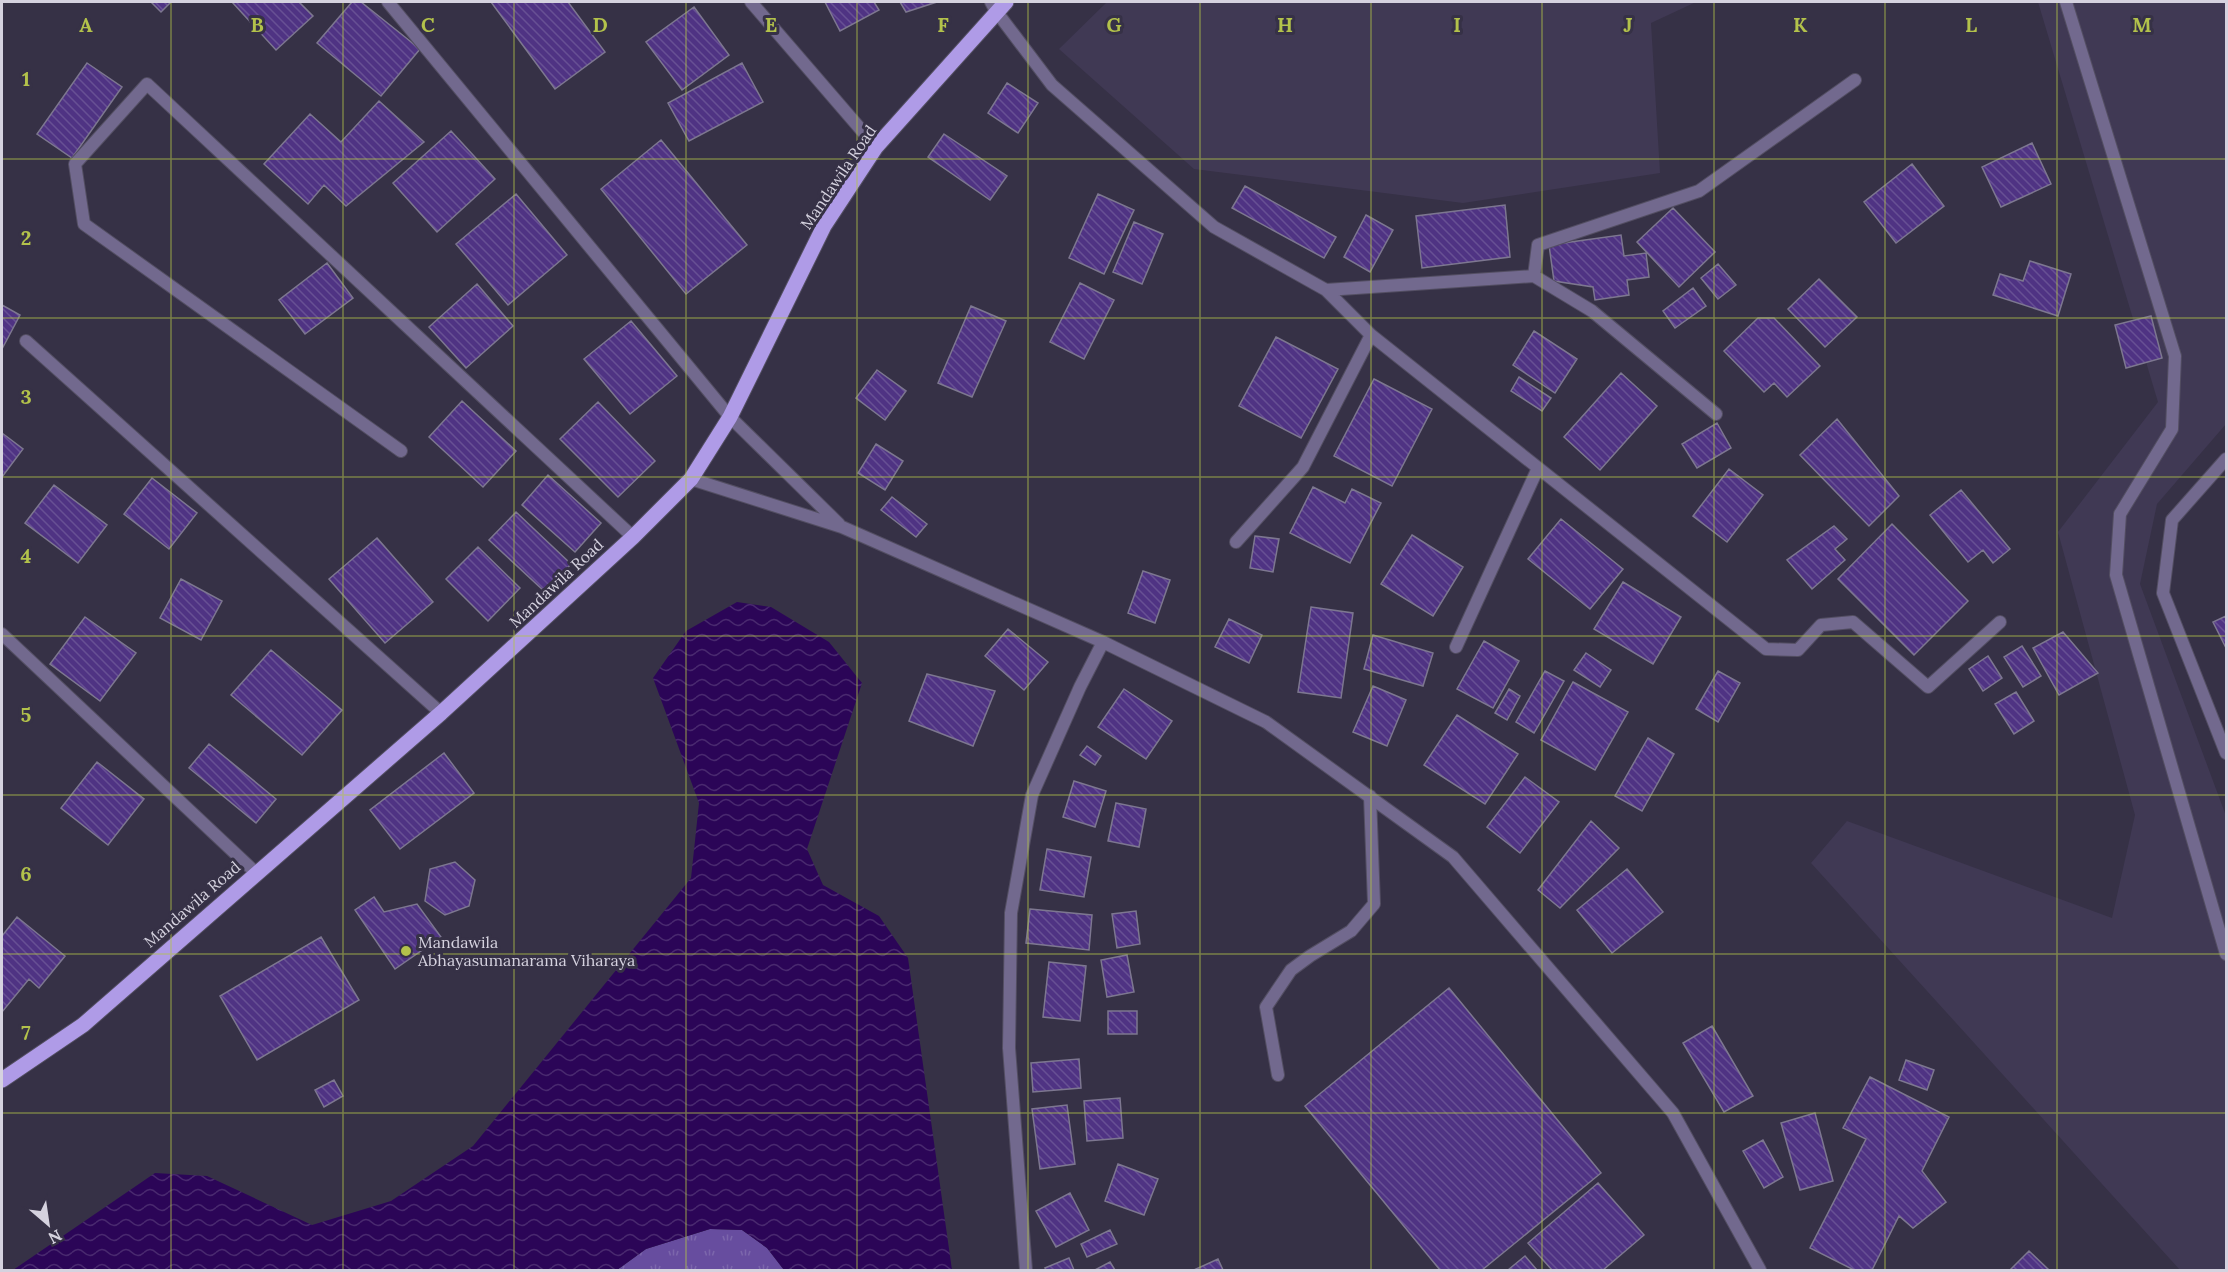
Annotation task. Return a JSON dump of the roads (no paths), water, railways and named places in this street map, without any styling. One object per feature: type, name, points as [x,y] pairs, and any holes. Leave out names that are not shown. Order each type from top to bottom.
[{"type":"main road","name":"Mandawila Road","points":[[2,1080],[83,1025],[441,713],[633,537],[691,479],[730,417],[824,226],[876,147],[998,5]]},
{"type":"street","points":[[388,2],[730,417],[842,527]]},
{"type":"street","points":[[751,2],[876,147]]},
{"type":"street","points":[[2066,2],[2175,356],[2172,429],[2120,514],[2116,575],[2226,954]]},
{"type":"street","points":[[998,5],[1052,85],[1214,227],[1326,290],[1371,335],[1766,649],[1798,650],[1821,625],[1853,622],[1928,687],[2000,622]]},
{"type":"street","points":[[1534,276],[1538,245],[1699,191],[1855,80]]},
{"type":"street","points":[[401,451],[84,224],[75,164],[147,84],[633,537]]},
{"type":"street","points":[[1326,290],[1534,276],[1592,311],[1716,414]]},
{"type":"street","points":[[1236,542],[1303,467],[1371,335]]},
{"type":"street","points":[[26,341],[441,713]]},
{"type":"street","points":[[2226,459],[2172,520],[2163,593],[2226,753]]},
{"type":"street","points":[[1456,647],[1539,468]]},
{"type":"street","points":[[691,479],[842,527],[1103,642],[1266,722],[1453,857],[1673,1113],[1760,1270]]},
{"type":"street","points":[[2,634],[256,873]]},
{"type":"street","points":[[1026,1270],[1009,1048],[1011,913],[1032,795],[1080,687],[1103,642]]},
{"type":"street","points":[[1278,1075],[1266,1007],[1291,970],[1352,931],[1374,904],[1370,796]]},
{"type":"water","points":[[737,602],[771,607],[829,642],[862,683],[807,849],[823,885],[879,916],[908,958],[952,1270],[784,1270],[767,1248],[742,1230],[710,1229],[646,1249],[617,1270],[13,1270],[155,1173],[207,1176],[312,1225],[391,1201],[473,1146],[691,878],[699,803],[653,678],[686,631]]},
{"type":"place","name":"Mandawila Abhayasumanarama Viharaya","points":[[406,951]]}]
